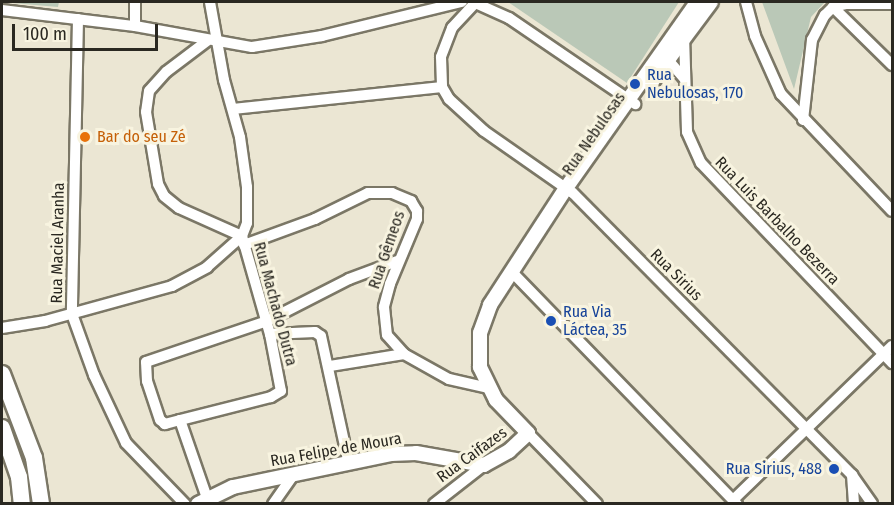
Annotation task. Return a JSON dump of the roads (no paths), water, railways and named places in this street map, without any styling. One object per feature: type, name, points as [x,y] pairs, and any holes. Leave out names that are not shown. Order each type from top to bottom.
[{"type":"main road","points":[[2,374],[34,458],[41,504]]},
{"type":"main road","points":[[2,428],[19,477],[22,504]]},
{"type":"street","points":[[135,2],[135,27]]},
{"type":"street","points":[[2,328],[72,314],[172,286],[207,267],[243,241],[247,224],[247,187],[233,109],[212,42],[210,2]]},
{"type":"street","points":[[2,10],[135,27],[212,42],[252,47],[288,43],[462,2]]},
{"type":"street","points":[[233,109],[442,87],[440,66],[446,44],[459,19],[475,2],[508,18],[632,101]]},
{"type":"street","name":"Rua Nebulosas","points":[[597,504],[528,433],[489,388],[480,367],[480,333],[490,305],[664,55],[697,2]]},
{"type":"street","name":"Rua Nebulosas","points":[[680,31],[711,2]]},
{"type":"street","points":[[746,2],[766,65],[781,94],[803,120],[892,211]]},
{"type":"street","points":[[833,7],[892,4]]},
{"type":"street","points":[[803,120],[812,40],[833,7]]},
{"type":"street","points":[[833,7],[892,65]]},
{"type":"street","name":"Rua Maciel Aranha","points":[[78,19],[72,314],[94,375],[126,443],[185,504]]},
{"type":"street","name":"Rua Luis Barbalho Bezerra","points":[[680,31],[687,132],[701,163],[888,350],[892,363]]},
{"type":"street","name":"Rua Machado Dutra","points":[[180,420],[280,393],[267,321],[243,241],[170,202],[157,174],[146,112],[149,91],[166,72],[212,42]]},
{"type":"street","points":[[664,55],[685,79]]},
{"type":"street","name":"Rua Sirius","points":[[442,87],[462,114],[569,190],[852,475],[872,504]]},
{"type":"street","name":"Rua Gêmeos","points":[[243,241],[379,191],[406,198],[417,211],[397,261],[384,322],[391,343],[404,354],[449,379],[489,388]]},
{"type":"street","points":[[203,501],[180,420],[165,424],[160,420],[145,363],[267,321],[349,279],[397,261]]},
{"type":"street","points":[[514,273],[735,501],[888,350]]},
{"type":"street","points":[[270,334],[318,333],[330,366],[349,464]]},
{"type":"street","points":[[330,366],[404,354]]},
{"type":"street","name":"Rua Caifazes","points":[[434,504],[484,465],[509,451],[528,433]]},
{"type":"street","name":"Rua Felipe de Moura","points":[[203,501],[233,487],[416,453],[484,465]]},
{"type":"street","points":[[273,504],[293,475]]},
{"type":"street","points":[[852,475],[854,504]]},
{"type":"place","name":"Rua Nebulosas, 170","points":[[635,84]]},
{"type":"place","name":"Bar do seu Zé","points":[[85,137]]},
{"type":"place","name":"Rua Via Láctea, 35","points":[[551,321]]},
{"type":"place","name":"Rua Sirius, 488","points":[[834,469]]}]
